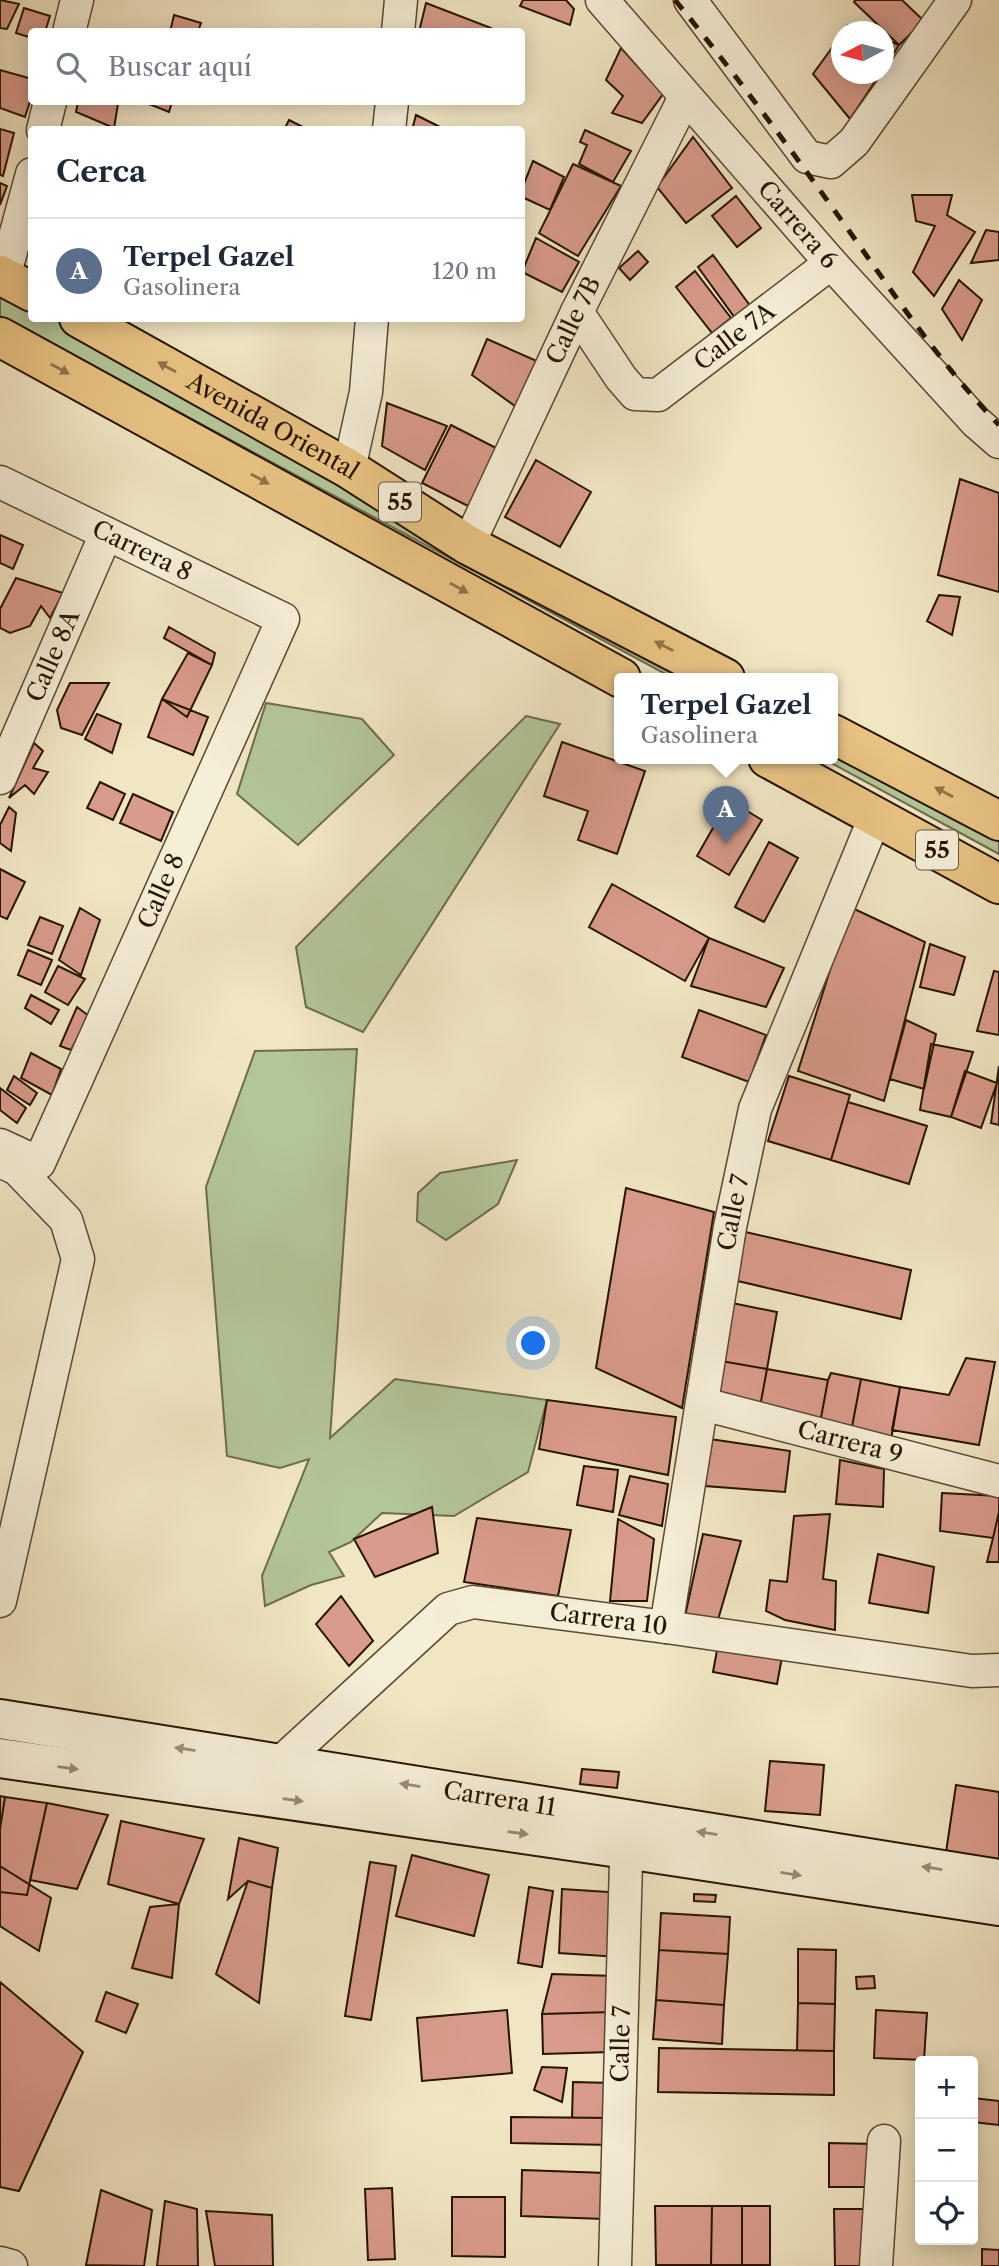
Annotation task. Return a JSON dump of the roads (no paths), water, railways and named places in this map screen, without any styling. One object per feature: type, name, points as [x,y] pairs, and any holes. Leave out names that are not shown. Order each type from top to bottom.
[{"type":"main road","name":"Avenida Oriental","points":[[86,322],[349,470],[468,545],[715,673]]},
{"type":"main road","name":"Avenida Oriental","points":[[0,337],[614,674]]},
{"type":"main road","name":"55","points":[[838,737],[999,821]]},
{"type":"main road","name":"55","points":[[779,764],[999,884]]},
{"type":"main road","name":"Carrera 11","points":[[0,1719],[279,1764],[999,1906]]},
{"type":"main road","name":"Carrera 11","points":[[0,1758],[999,1879]]},
{"type":"street","points":[[70,28],[77,0]]},
{"type":"street","points":[[398,28],[401,0]]},
{"type":"street","name":"Carrera 6","points":[[602,0],[831,263],[976,422],[999,442]]},
{"type":"street","points":[[690,0],[807,157],[831,162],[854,142],[955,0]]},
{"type":"street","name":"Calle 7B","points":[[468,545],[577,312],[685,97]]},
{"type":"street","points":[[44,126],[49,105]]},
{"type":"street","points":[[389,126],[392,105]]},
{"type":"street","points":[[12,281],[28,195]]},
{"type":"street","name":"Calle 7A","points":[[577,312],[621,378],[635,394],[659,395],[831,263]]},
{"type":"street","points":[[349,470],[366,391],[372,322]]},
{"type":"street","name":"Carrera 8","points":[[0,482],[283,619]]},
{"type":"street","name":"Calle 8A","points":[[0,778],[106,534]]},
{"type":"street","name":"Calle 8","points":[[0,1145],[39,1163],[283,619]]},
{"type":"street","name":"Calle 7","points":[[666,1627],[730,1227],[755,1109],[875,817]]},
{"type":"street","points":[[0,1161],[17,1169],[66,1220],[78,1259],[0,1601]]},
{"type":"street","name":"Carrera 9","points":[[703,1404],[999,1481]]},
{"type":"street","name":"Carrera 10","points":[[279,1764],[448,1609],[473,1602],[986,1671]]},
{"type":"street","points":[[986,1671],[999,1695]]},
{"type":"street","name":"Calle 7","points":[[615,2266],[627,1834]]},
{"type":"street","points":[[876,2266],[884,2141]]},
{"type":"street","points":[[0,2263],[11,2266]]},
{"type":"railway","points":[[675,0],[787,146],[922,333],[999,425]]},
{"type":"place","name":"Terpel Gazel","points":[[726,844]]}]
